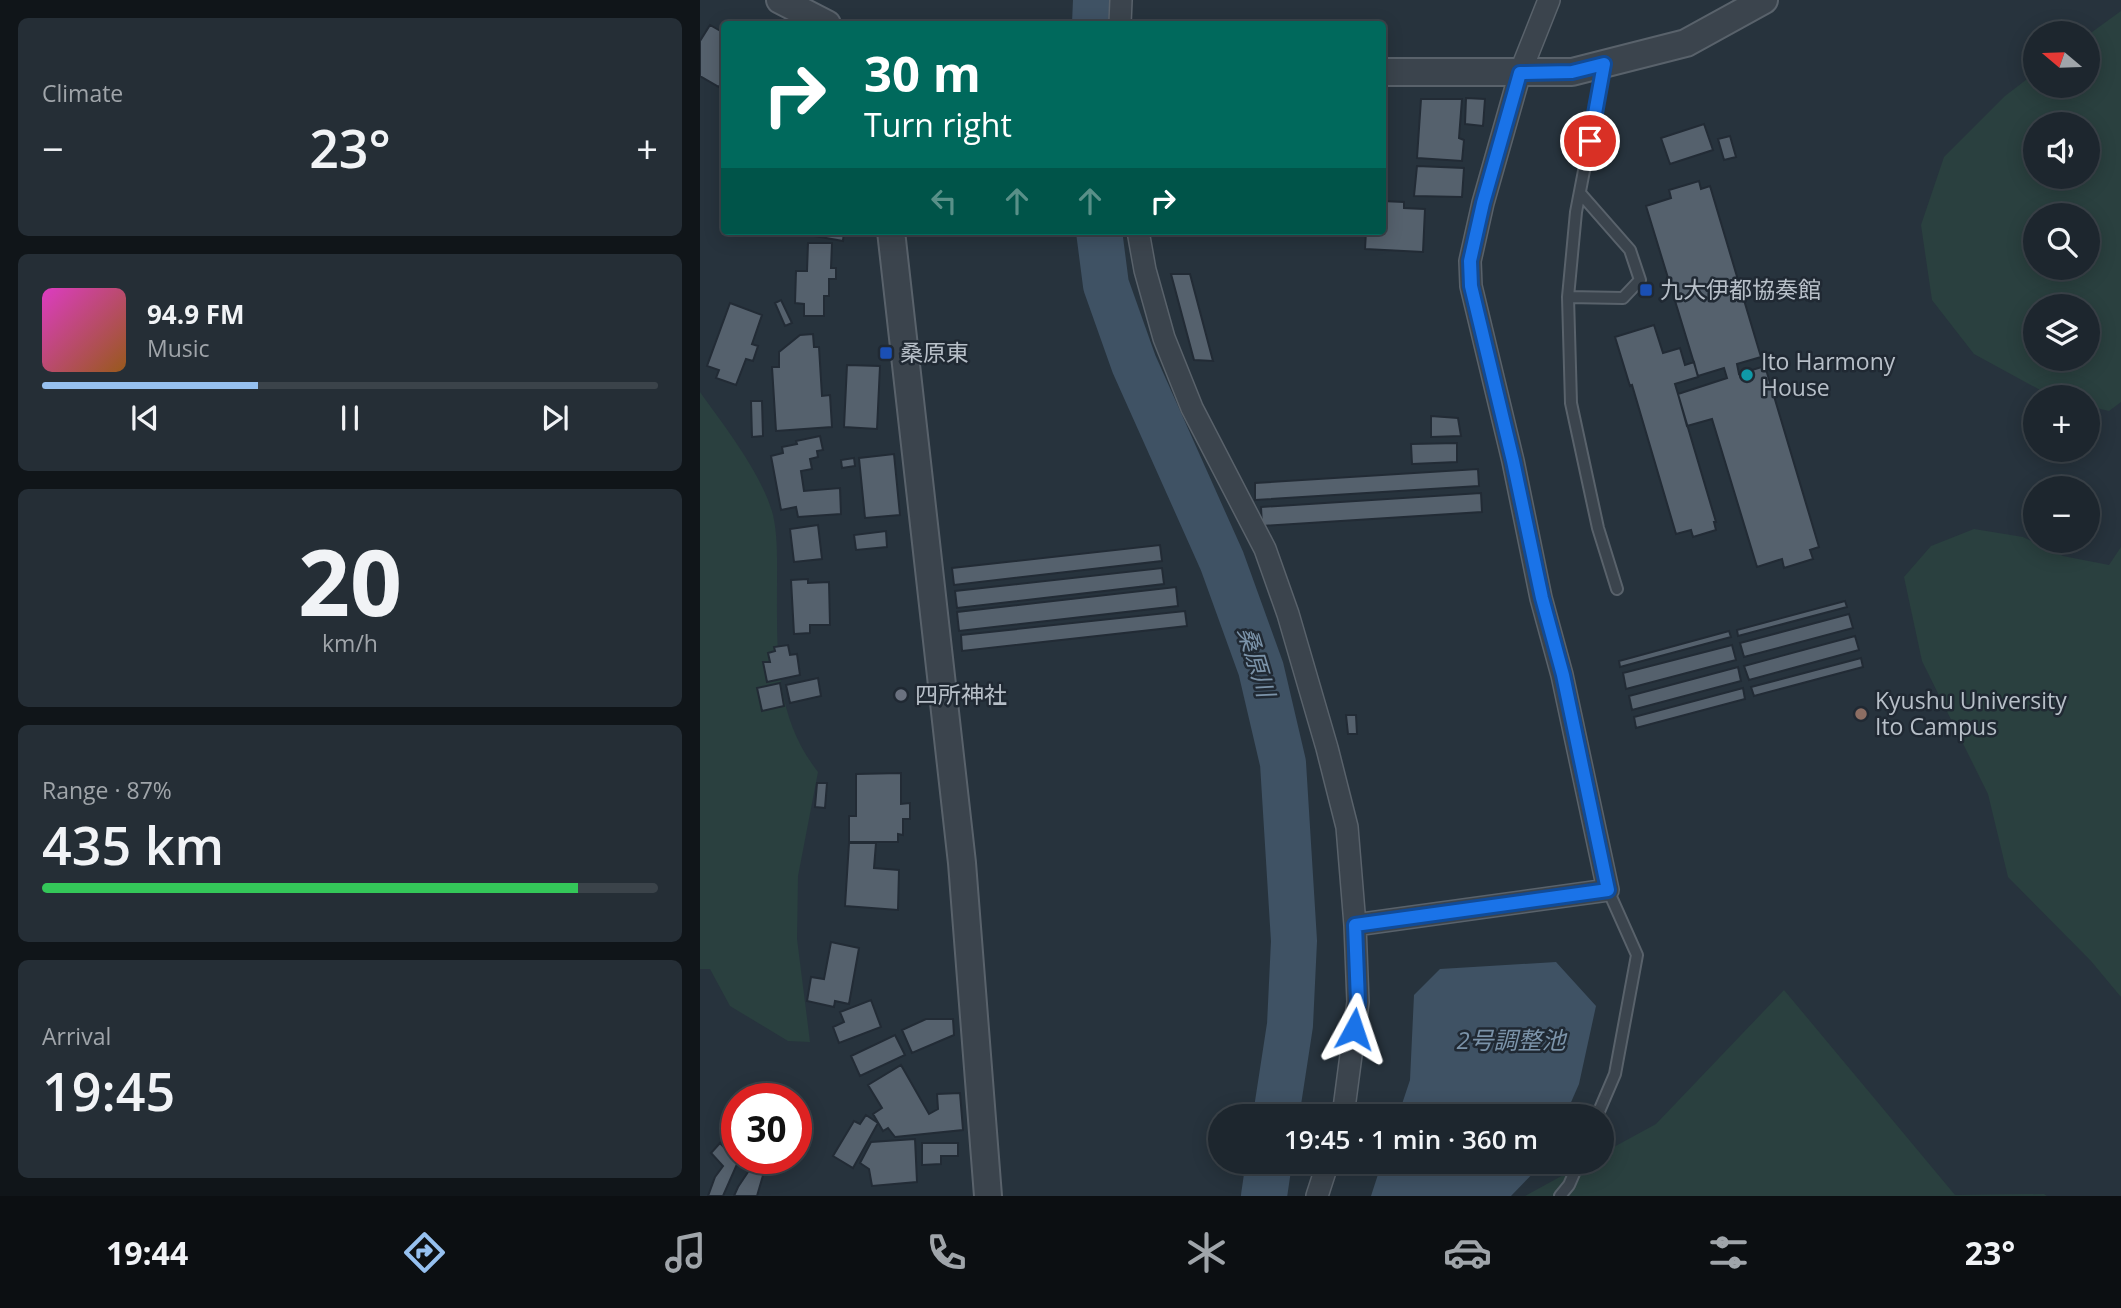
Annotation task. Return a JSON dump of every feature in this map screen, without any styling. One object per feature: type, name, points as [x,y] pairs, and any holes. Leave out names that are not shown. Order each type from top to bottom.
[{"type":"street","points":[[780,0],[821,21]]},
{"type":"street","points":[[1120,21],[1121,0]]},
{"type":"street","points":[[1355,925],[1608,890],[1563,675],[1542,598],[1513,461],[1471,286],[1470,261],[1483,203],[1520,73],[1549,0]]},
{"type":"street","points":[[1386,72],[1572,72],[1686,43],[1764,0]]},
{"type":"street","points":[[891,235],[962,863],[988,1196]]},
{"type":"street","points":[[1139,235],[1164,338],[1192,408],[1265,548],[1292,627],[1347,827],[1358,1002],[1345,1104]]},
{"type":"street","points":[[1317,1196],[1324,1174]]},
{"type":"lane","points":[[1604,64],[1580,193],[1568,297],[1571,403],[1598,528],[1618,589]]},
{"type":"lane","points":[[1568,297],[1623,298],[1640,280],[1630,250],[1580,193]]},
{"type":"lane","points":[[1602,1104],[1615,1074],[1637,955],[1608,890]]},
{"type":"lane","points":[[1560,1196],[1574,1174]]},
{"type":"green space","points":[[2121,11],[2121,402],[2109,411],[2100,409],[2100,385],[2031,385],[1974,354],[1932,300],[1921,225],[1944,157],[2005,96],[2023,82],[2023,98],[2100,98],[2100,26]]},
{"type":"green space","points":[[700,392],[752,467],[773,515],[781,682],[793,728],[818,772],[798,876],[797,939],[810,1042],[788,1041],[730,1006],[710,969],[700,969]]},
{"type":"green space","points":[[1974,529],[2023,537],[2023,553],[2057,553],[2109,565],[2121,547],[2121,997],[2091,961],[2008,877],[1988,794],[1922,661],[1904,577],[1931,546]]},
{"type":"green space","points":[[1784,990],[1955,1195],[2047,1196],[1525,1196],[1565,1174],[1614,1174],[1614,1147],[1656,1124]]},
{"type":"water","name":"2号調整池","points":[[1556,962],[1596,1006],[1579,1084],[1570,1104],[1402,1104],[1410,1080],[1414,995],[1440,969]]},
{"type":"water","points":[[1378,1174],[1532,1174],[1511,1196],[1371,1196]]},
{"type":"building","points":[[710,25],[721,31],[719,87],[700,76],[700,41]]},
{"type":"building","points":[[1466,98],[1485,99],[1483,126],[1465,124]]},
{"type":"building","points":[[1421,99],[1462,99],[1459,138],[1464,140],[1462,161],[1417,158]]},
{"type":"building","points":[[1704,124],[1713,150],[1670,164],[1661,138]]},
{"type":"building","points":[[1730,136],[1736,157],[1724,160],[1718,139]]},
{"type":"building","points":[[1417,166],[1464,168],[1462,197],[1414,196]]},
{"type":"building","name":"Ito Harmony House","points":[[1699,181],[1701,189],[1710,186],[1761,357],[1737,364],[1739,374],[1765,366],[1819,547],[1810,550],[1813,559],[1784,568],[1782,559],[1757,567],[1712,419],[1687,426],[1678,394],[1727,378],[1724,368],[1698,376],[1646,206],[1671,198],[1669,190]]},
{"type":"building","points":[[1386,201],[1404,202],[1404,208],[1425,209],[1423,252],[1365,249],[1366,235],[1386,235]]},
{"type":"building","points":[[809,235],[844,235],[843,241]]},
{"type":"building","points":[[808,243],[832,243],[831,268],[836,268],[836,279],[829,279],[829,296],[824,296],[824,316],[804,316],[804,304],[795,303],[796,271],[807,271]]},
{"type":"building","points":[[1171,274],[1190,274],[1213,361],[1194,360]]},
{"type":"building","points":[[781,300],[792,323],[785,326],[775,303]]},
{"type":"building","points":[[730,303],[762,315],[752,344],[758,346],[753,361],[746,359],[736,385],[716,378],[719,370],[707,366]]},
{"type":"building","points":[[1654,325],[1663,353],[1680,348],[1685,365],[1694,362],[1698,377],[1675,384],[1716,522],[1716,530],[1693,537],[1691,530],[1676,534],[1615,337]]},
{"type":"building","points":[[813,334],[814,347],[819,347],[822,396],[830,395],[832,427],[776,431],[772,367],[779,367],[779,352],[800,335]]},
{"type":"building","points":[[847,365],[880,366],[877,429],[844,427]]},
{"type":"building","points":[[751,401],[762,401],[763,436],[752,437]]},
{"type":"building","points":[[1431,416],[1458,418],[1461,436],[1431,437]]},
{"type":"building","points":[[820,436],[823,450],[817,451],[818,457],[810,459],[812,469],[801,471],[804,491],[840,488],[841,514],[798,517],[796,507],[781,510],[771,456],[783,453],[782,447],[797,444],[796,441]]},
{"type":"building","points":[[1457,443],[1457,462],[1412,464],[1411,444]]},
{"type":"building","points":[[894,454],[900,515],[865,518],[859,458]]},
{"type":"building","points":[[854,458],[855,466],[842,468],[841,460]]},
{"type":"building","points":[[1478,469],[1479,486],[1255,500],[1255,483]]},
{"type":"building","points":[[1481,493],[1482,512],[1262,526],[1261,507]]},
{"type":"building","points":[[818,525],[822,559],[794,562],[790,529]]},
{"type":"building","points":[[886,531],[887,547],[856,550],[854,535]]},
{"type":"building","points":[[1160,545],[1162,561],[954,585],[952,568]]},
{"type":"building","points":[[1162,568],[1164,584],[957,608],[955,591]]},
{"type":"building","points":[[808,579],[808,583],[829,582],[830,625],[810,625],[810,633],[794,634],[791,580]]},
{"type":"building","points":[[1176,587],[1178,606],[959,631],[957,612]]},
{"type":"building","points":[[1845,601],[1847,607],[1738,636],[1737,630]]},
{"type":"building","points":[[1185,611],[1187,626],[962,651],[961,635]]},
{"type":"building","points":[[1849,614],[1853,628],[1744,657],[1740,643]]},
{"type":"building","points":[[1729,631],[1731,637],[1620,667],[1619,661]]},
{"type":"building","points":[[1855,636],[1859,650],[1749,680],[1744,666]]},
{"type":"building","points":[[788,645],[790,655],[797,654],[800,675],[767,682],[763,662],[770,662],[768,653],[775,651],[774,647]]},
{"type":"building","points":[[1732,645],[1736,660],[1626,689],[1623,673]]},
{"type":"building","points":[[1861,658],[1863,667],[1754,696],[1751,687]]},
{"type":"building","points":[[1738,667],[1741,681],[1632,710],[1629,696]]},
{"type":"building","points":[[818,678],[821,696],[790,703],[786,685]]},
{"type":"building","points":[[780,683],[784,706],[762,711],[757,688]]},
{"type":"building","points":[[1743,688],[1745,699],[1636,728],[1634,717]]},
{"type":"building","points":[[1346,715],[1356,715],[1357,734],[1348,734]]},
{"type":"building","points":[[901,773],[901,804],[910,803],[910,819],[903,819],[903,835],[898,834],[898,842],[849,842],[849,816],[856,816],[856,774]]},
{"type":"building","points":[[817,783],[827,783],[825,808],[815,807]]},
{"type":"building","points":[[849,843],[876,843],[874,868],[899,870],[898,910],[845,906]]},
{"type":"building","points":[[831,942],[859,948],[849,1004],[835,1001],[834,1007],[807,1001],[811,977],[824,979]]},
{"type":"building","points":[[871,1000],[881,1027],[839,1043],[833,1027],[844,1022],[840,1012]]},
{"type":"building","points":[[926,1019],[953,1019],[954,1035],[912,1053],[902,1030]]},
{"type":"building","points":[[895,1035],[905,1055],[860,1076],[851,1056]]},
{"type":"building","points":[[901,1065],[929,1114],[938,1109],[937,1094],[960,1093],[963,1130],[895,1137],[888,1128],[883,1131],[873,1114],[882,1108],[868,1085]]},
{"type":"building","points":[[866,1115],[878,1123],[853,1168],[833,1156],[854,1121],[860,1124]]},
{"type":"building","points":[[915,1139],[917,1182],[872,1186],[869,1169],[860,1163],[871,1142]]},
{"type":"building","points":[[720,1143],[721,1164],[711,1153]]},
{"type":"building","points":[[922,1143],[958,1143],[958,1156],[941,1156],[941,1164],[922,1165]]},
{"type":"building","points":[[721,1169],[721,1174],[733,1174],[723,1196],[708,1196]]},
{"type":"building","points":[[747,1174],[763,1174],[757,1196],[734,1196]]},
{"type":"waterway","name":"桑原川","points":[[1095,21],[1096,0]]},
{"type":"waterway","name":"桑原川","points":[[1100,235],[1106,285],[1134,364],[1222,561],[1261,669],[1283,763],[1294,941],[1290,1025],[1278,1104]]},
{"type":"waterway","name":"桑原川","points":[[1264,1196],[1267,1174]]},
{"type":"place","name":"九大伊都協奏館","points":[[1646,290]]},
{"type":"place","name":"桑原東","points":[[886,353]]},
{"type":"place","name":"Ito Harmony House","points":[[1747,375]]},
{"type":"place","name":"四所神社","points":[[901,695]]},
{"type":"place","name":"Kyushu University Ito Campus","points":[[1861,714]]},
{"type":"route","points":[[1354,1029],[1358,1002],[1355,925],[1608,890],[1563,675],[1542,598],[1513,461],[1478,324],[1471,286],[1470,261],[1483,203],[1520,73],[1572,72],[1604,64],[1590,141]]}]
